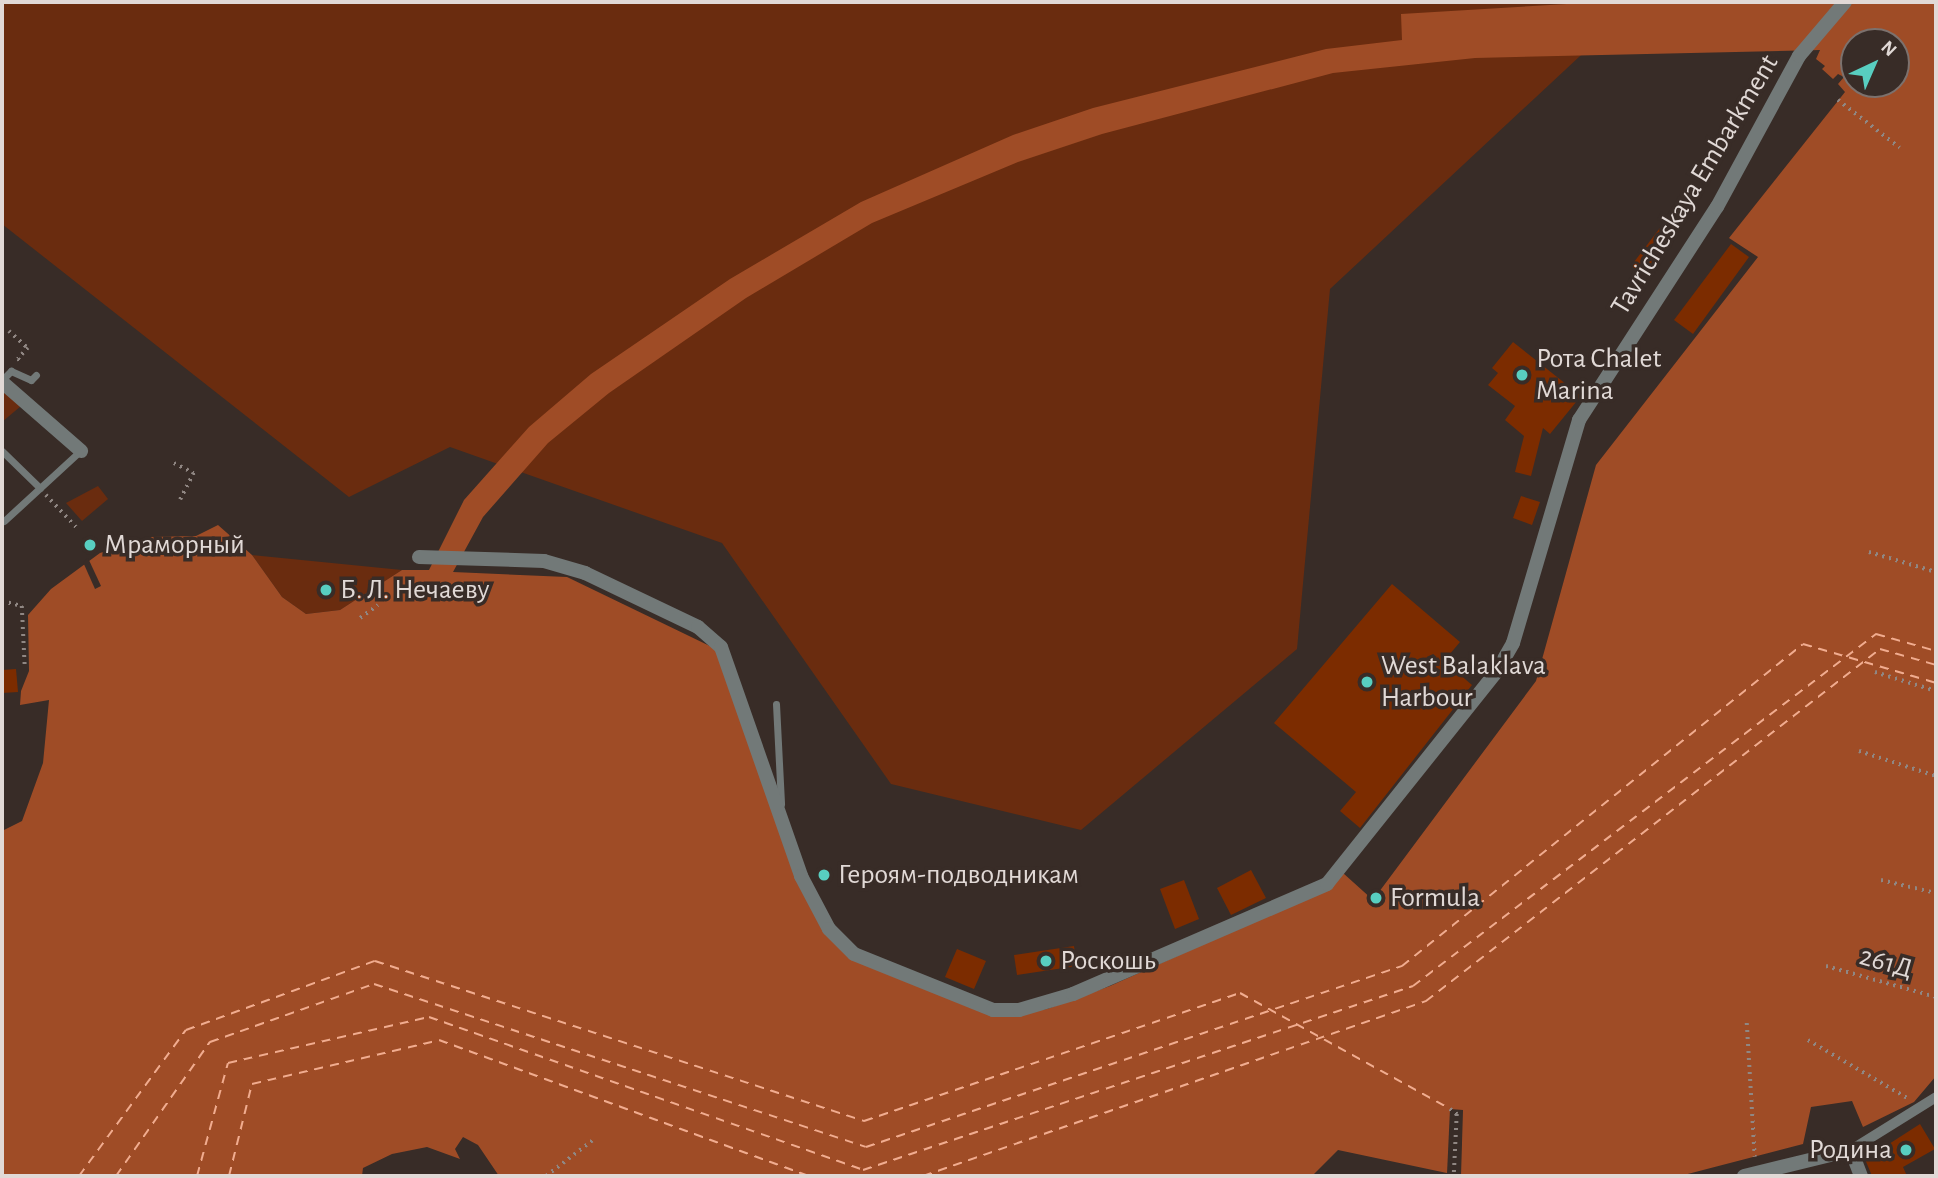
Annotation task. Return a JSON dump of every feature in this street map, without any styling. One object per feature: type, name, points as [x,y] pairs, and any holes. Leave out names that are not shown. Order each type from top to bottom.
[{"type":"street","name":"Tavricheskaya Embarkment","points":[[419,557],[488,557],[544,561],[585,573],[698,627],[721,647],[782,828],[829,929],[854,954],[993,1010],[1019,1010],[1073,994],[1327,884],[1497,671],[1517,631],[1578,420],[1717,207],[1799,56],[1845,2]]},
{"type":"street","points":[[2,381],[81,451]]},
{"type":"street","points":[[1744,1176],[1851,1150],[1936,1097]]},
{"type":"street","points":[[1851,1150],[1861,1176]]},
{"type":"lane","points":[[2,381],[11,371],[31,380],[36,375]]},
{"type":"lane","points":[[2,451],[40,488]]},
{"type":"lane","points":[[4,521],[81,451]]},
{"type":"lane","points":[[776,704],[782,828]]},
{"type":"path","points":[[1839,100],[1900,148]]},
{"type":"path","points":[[9,331],[28,348],[18,359],[36,375]]},
{"type":"path","points":[[174,463],[194,473],[180,500]]},
{"type":"path","points":[[40,488],[76,527]]},
{"type":"path","points":[[1869,552],[1936,572]]},
{"type":"path","points":[[2,601],[22,606],[25,667]]},
{"type":"path","points":[[360,618],[378,605]]},
{"type":"path","points":[[1875,672],[1936,691]]},
{"type":"path","points":[[1859,751],[1936,776]]},
{"type":"path","points":[[1881,880],[1936,893]]},
{"type":"path","name":"261Д","points":[[1826,966],[1936,997]]},
{"type":"path","points":[[1747,1023],[1755,1157]]},
{"type":"path","points":[[1808,1040],[1914,1102]]},
{"type":"path","points":[[1450,1109],[1457,1114],[1454,1176]]},
{"type":"path","points":[[546,1176],[593,1140]]},
{"type":"shaded area","points":[[2,2],[1638,2],[1330,289],[1297,649],[1081,830],[891,784],[722,543],[450,447],[349,497],[2,224]]},
{"type":"shaded area","points":[[1601,2],[1936,2],[1936,1076],[1914,1102],[1863,1127],[1852,1101],[1811,1107],[1803,1144],[1680,1176],[1461,1176],[1338,1150],[1312,1176],[499,1176],[478,1145],[463,1137],[455,1149],[460,1159],[427,1147],[392,1154],[363,1168],[362,1176],[2,1176],[2,831],[22,821],[43,763],[49,700],[20,705],[21,691],[29,671],[28,615],[51,589],[100,553],[150,537],[196,536],[218,525],[252,555],[282,597],[306,614],[340,610],[402,570],[429,570],[464,500],[529,427],[591,374],[730,279],[861,202],[1013,135],[1093,108],[1326,49],[1402,40],[1401,14]],"holes":[[[1840,28],[1910,28],[1910,98],[1840,98],[1729,238],[1758,257],[1596,465],[1536,681],[1373,900],[1343,873],[1327,889],[1110,986],[1047,1009],[994,1016],[834,943],[716,649],[567,577],[453,572],[483,517],[548,443],[609,393],[746,298],[872,223],[1018,162],[1102,134],[1333,73],[1475,58],[1820,50],[1816,59],[1825,66],[1822,69],[1833,79],[1840,75]]]},
{"type":"shaded area","points":[[2,388],[21,406],[2,422]]},
{"type":"shaded area","points":[[98,486],[108,499],[82,521],[66,503]]},
{"type":"shaded area","points":[[252,555],[402,570],[340,610],[306,614],[282,597]]},
{"type":"pier","points":[[88,558],[101,586],[95,589],[83,562]]},
{"type":"pier","points":[[1450,1109],[1463,1110],[1461,1176],[1447,1174]]},
{"type":"building","points":[[1666,220],[1679,231],[1644,276],[1631,266]]},
{"type":"building","points":[[1731,244],[1749,257],[1693,334],[1674,320]]},
{"type":"building","points":[[1513,342],[1581,396],[1550,434],[1543,428],[1531,476],[1515,472],[1524,436],[1505,420],[1515,406],[1488,385],[1498,373],[1492,368]]},
{"type":"building","points":[[1521,496],[1540,502],[1532,525],[1513,518]]},
{"type":"building","name":"West Balaklava Harbour","points":[[1392,584],[1460,642],[1444,661],[1472,685],[1360,828],[1340,811],[1356,792],[1274,723]]},
{"type":"building","points":[[16,669],[18,692],[2,693],[2,670]]},
{"type":"building","points":[[1251,870],[1266,898],[1231,915],[1217,888]]},
{"type":"building","points":[[1184,880],[1199,919],[1175,929],[1160,889]]},
{"type":"building","name":"Роскошь","points":[[1074,946],[1077,966],[1017,975],[1014,955]]},
{"type":"building","points":[[957,949],[986,961],[974,989],[945,977]]},
{"type":"building","name":"Родина","points":[[1920,1124],[1935,1149],[1903,1167],[1907,1176],[1872,1176],[1862,1152],[1876,1146],[1878,1151]]},
{"type":"ferry route","points":[[197,1176],[228,1063],[429,1017],[863,1170],[1413,986],[1876,634],[1936,651]]},
{"type":"ferry route","points":[[116,1176],[210,1042],[374,984],[866,1147],[1402,966],[1803,644],[1936,683]]},
{"type":"ferry route","points":[[923,1176],[1426,1001],[1880,649],[1936,665]]},
{"type":"ferry route","points":[[79,1176],[186,1030],[375,961],[864,1121],[1240,993],[1450,1109]]},
{"type":"ferry route","points":[[229,1176],[252,1084],[439,1040],[809,1176]]},
{"type":"place","name":"Рота Chalet Marina","points":[[1522,375]]},
{"type":"place","name":"Мраморный","points":[[90,545]]},
{"type":"place","name":"Б. Л. Нечаеву","points":[[326,590]]},
{"type":"place","name":"West Balaklava Harbour","points":[[1367,682]]},
{"type":"place","name":"Героям-подводникам","points":[[824,875]]},
{"type":"place","name":"Formula","points":[[1376,898]]},
{"type":"place","name":"Роскошь","points":[[1046,961]]},
{"type":"place","name":"Родина","points":[[1906,1150]]}]
